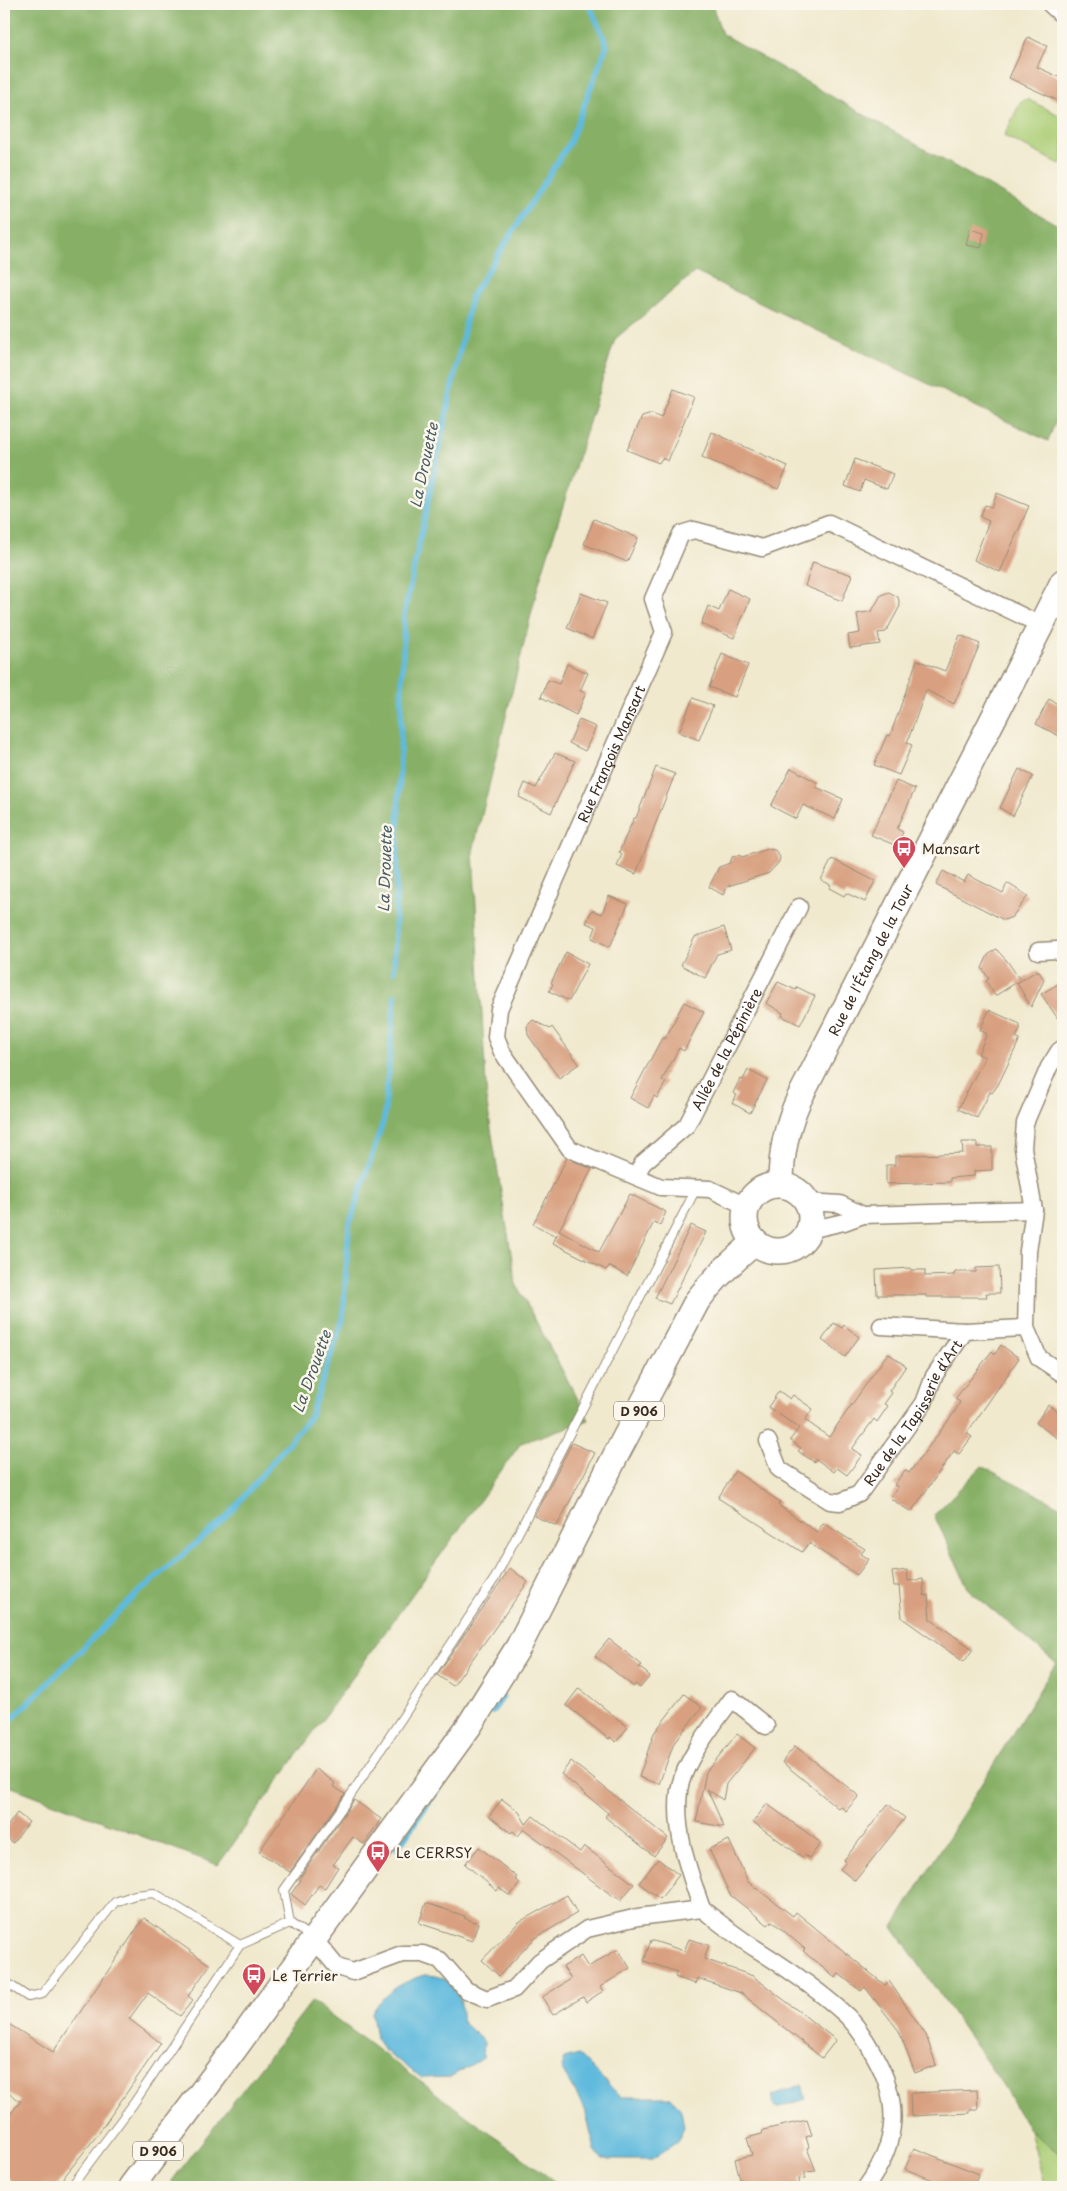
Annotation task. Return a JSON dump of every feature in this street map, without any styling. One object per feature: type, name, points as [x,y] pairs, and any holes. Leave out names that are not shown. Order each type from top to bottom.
[{"type":"main road","name":"Rue de l'Étang de la Tour","points":[[781,1184],[788,1132],[792,1114],[799,1099],[1052,616],[1063,582]]},
{"type":"main road","points":[[781,1184],[792,1187],[801,1193],[808,1202],[812,1216],[809,1230],[804,1240],[795,1247],[785,1251],[769,1250],[755,1242],[745,1226],[746,1206],[760,1189],[770,1185],[781,1184]]},
{"type":"main road","name":"D 906","points":[[130,2187],[204,2091],[469,1726],[519,1646],[697,1301],[724,1268],[755,1242]]},
{"type":"street","points":[[1050,4],[1063,16]]},
{"type":"street","name":"Rue François Mansart","points":[[746,1206],[710,1189],[661,1187],[570,1148],[502,1052],[496,1037],[499,1008],[664,632],[653,599],[681,534],[694,530],[762,548],[829,523],[1052,616]]},
{"type":"street","name":"Allée de la Pépinière","points":[[635,1176],[643,1163],[686,1125],[799,907]]},
{"type":"street","points":[[1038,951],[1057,950],[1063,954]]},
{"type":"street","points":[[1063,1048],[1049,1067],[1025,1123],[1023,1148],[1034,1210],[1028,1251],[1026,1328],[1039,1358],[1063,1374]]},
{"type":"street","points":[[808,1202],[840,1204],[863,1214]]},
{"type":"street","points":[[809,1230],[844,1222],[863,1214],[1034,1210]]},
{"type":"street","name":"Rue de la Tapisserie d'Art","points":[[881,1326],[965,1331],[1026,1328]]},
{"type":"street","name":"Rue de la Tapisserie d'Art","points":[[768,1441],[780,1469],[830,1501],[840,1502],[859,1494],[924,1403],[934,1376],[965,1331]]},
{"type":"street","points":[[766,1726],[732,1699],[690,1760],[679,1790],[679,1827],[686,1862],[702,1909],[757,1950],[777,1960],[847,2016],[867,2041],[884,2072],[893,2100],[894,2125],[884,2158],[866,2187]]},
{"type":"street","points":[[314,1940],[337,1967],[353,1972],[402,1954],[424,1954],[440,1960],[466,1990],[487,2000],[514,1989],[540,1961],[587,1929],[638,1917],[702,1909]]},
{"type":"lane","points":[[314,1940],[290,1923],[284,1890],[346,1802],[495,1578],[696,1189]]},
{"type":"lane","points":[[4,1981],[28,1997],[42,1994],[115,1902],[135,1895],[154,1893],[240,1945]]},
{"type":"lane","points":[[71,2187],[134,2103],[240,1945],[290,1923]]},
{"type":"green space","points":[[4,4],[712,4],[722,34],[1063,228],[1063,402],[1048,441],[695,272],[615,339],[538,586],[473,851],[487,1104],[516,1284],[589,1420],[521,1443],[218,1865],[4,1784]]},
{"type":"green space","points":[[1027,99],[1063,117],[1063,158],[1060,164],[1004,136],[1021,101]]},
{"type":"green space","points":[[982,1466],[1063,1508],[1063,2156],[1030,2131],[1004,2087],[893,1927],[1056,1663],[969,1590],[934,1515]]},
{"type":"green space","points":[[312,2001],[562,2187],[167,2187]]},
{"type":"green space","points":[[1030,2131],[1063,2156],[1063,2187],[1045,2187]]},
{"type":"water","points":[[424,1975],[443,1978],[455,1988],[461,2003],[462,2022],[484,2042],[483,2058],[450,2077],[422,2078],[384,2050],[376,2038],[372,2013],[382,1999],[408,1981]]},
{"type":"water","points":[[579,2055],[621,2097],[671,2097],[681,2110],[684,2127],[677,2142],[652,2159],[602,2159],[595,2150],[585,2109],[561,2068],[564,2059]]},
{"type":"water","points":[[802,2085],[806,2099],[776,2108],[772,2104],[773,2095]]},
{"type":"building","points":[[1028,37],[1047,46],[1037,67],[1063,79],[1063,103],[1009,78]]},
{"type":"building","points":[[970,229],[984,233],[981,248],[966,245]]},
{"type":"building","points":[[673,389],[694,397],[668,461],[662,458],[659,463],[627,450],[642,417],[652,414],[661,418]]},
{"type":"building","points":[[712,432],[788,466],[778,489],[702,457]]},
{"type":"building","points":[[855,459],[893,474],[887,489],[864,480],[860,492],[845,486]]},
{"type":"building","points":[[997,493],[1029,506],[1000,572],[974,560],[989,521],[980,517],[985,505],[992,507]]},
{"type":"building","points":[[594,519],[638,538],[627,562],[584,544]]},
{"type":"building","points":[[813,562],[852,575],[842,601],[805,586]]},
{"type":"building","points":[[728,589],[750,599],[734,638],[701,624],[708,606],[719,611]]},
{"type":"building","points":[[889,592],[898,597],[900,606],[886,632],[878,633],[880,644],[850,648],[848,635],[860,633],[857,614],[872,611],[881,595]]},
{"type":"building","points":[[581,593],[607,603],[592,639],[567,628]]},
{"type":"building","points":[[960,635],[980,644],[954,704],[926,690],[907,743],[912,745],[899,775],[874,765],[887,735],[890,736],[917,660],[945,671]]},
{"type":"building","points":[[722,654],[748,665],[735,697],[709,687]]},
{"type":"building","points":[[567,664],[588,673],[580,691],[586,693],[576,715],[541,697],[548,680],[559,684]]},
{"type":"building","points":[[693,698],[713,706],[699,740],[679,732]]},
{"type":"building","points":[[1049,699],[1063,707],[1063,738],[1036,724]]},
{"type":"building","points":[[579,720],[596,727],[585,751],[569,743]]},
{"type":"building","points":[[555,753],[575,761],[551,813],[519,797],[525,783],[536,788]]},
{"type":"building","points":[[656,767],[675,774],[636,874],[617,866],[622,854],[619,852],[634,818],[636,818]]},
{"type":"building","points":[[791,768],[818,783],[816,787],[843,799],[835,819],[803,805],[796,819],[771,806]]},
{"type":"building","points":[[1019,769],[1033,776],[1013,816],[1000,808]]},
{"type":"building","points":[[896,781],[915,789],[897,829],[903,832],[897,846],[871,835]]},
{"type":"building","points":[[768,849],[775,850],[780,857],[779,862],[769,873],[728,886],[723,895],[709,887],[719,867],[730,863],[732,857],[739,855],[742,857]]},
{"type":"building","points":[[832,859],[875,881],[865,902],[846,893],[844,896],[829,888],[831,885],[821,880]]},
{"type":"building","points":[[943,871],[964,882],[968,875],[1003,893],[1007,883],[1028,896],[1012,917],[1004,920],[936,885]]},
{"type":"building","points":[[609,896],[628,904],[610,947],[592,938],[596,927],[586,923],[592,910],[602,914]]},
{"type":"building","points":[[724,927],[731,950],[717,954],[705,978],[681,965],[695,937]]},
{"type":"building","points":[[996,949],[1008,962],[1020,980],[995,996],[986,981],[989,979],[982,968],[988,955]]},
{"type":"building","points":[[566,952],[588,964],[569,1001],[549,991]]},
{"type":"building","points":[[1038,970],[1044,980],[1031,1007],[1017,983]]},
{"type":"building","points":[[1063,981],[1063,1026],[1041,994]]},
{"type":"building","points":[[778,982],[796,990],[797,987],[815,996],[800,1025],[782,1016],[783,1013],[766,1003]]},
{"type":"building","points":[[684,1002],[704,1012],[684,1051],[679,1048],[662,1080],[666,1082],[657,1098],[654,1096],[648,1108],[630,1098],[662,1038],[665,1039]]},
{"type":"building","points":[[989,1010],[1020,1024],[1020,1030],[1016,1037],[1020,1039],[998,1085],[992,1093],[990,1092],[977,1118],[958,1109],[985,1057],[978,1054],[987,1034],[980,1030]]},
{"type":"building","points":[[533,1020],[550,1029],[552,1027],[579,1064],[559,1078],[528,1035],[527,1026]]},
{"type":"building","points":[[748,1070],[767,1080],[750,1113],[732,1103],[737,1095],[733,1093],[740,1079],[743,1080]]},
{"type":"building","points":[[962,1142],[977,1142],[977,1147],[992,1147],[992,1170],[974,1171],[974,1176],[950,1178],[950,1182],[886,1184],[886,1165],[895,1165],[895,1156],[963,1153]]},
{"type":"building","points":[[567,1158],[592,1169],[559,1230],[599,1252],[630,1194],[666,1212],[660,1225],[654,1222],[627,1276],[609,1266],[606,1270],[553,1243],[557,1234],[556,1236],[533,1224]]},
{"type":"building","points":[[691,1225],[706,1232],[670,1304],[655,1298]]},
{"type":"building","points":[[999,1267],[1000,1293],[986,1293],[987,1297],[877,1295],[876,1270],[911,1268],[911,1270],[925,1270],[925,1276],[954,1275],[955,1272],[976,1272],[976,1268]]},
{"type":"building","points":[[834,1323],[842,1328],[844,1325],[859,1337],[845,1357],[822,1340]]},
{"type":"building","points":[[1001,1345],[1019,1358],[967,1433],[972,1437],[959,1454],[954,1451],[911,1512],[890,1498],[898,1487],[894,1485],[905,1470],[909,1473],[954,1413],[960,1402],[955,1399],[992,1351],[995,1354]]},
{"type":"building","points":[[888,1353],[906,1366],[889,1391],[892,1393],[884,1404],[888,1406],[877,1422],[874,1419],[852,1449],[862,1455],[847,1475],[837,1468],[834,1472],[816,1459],[814,1462],[798,1451],[801,1448],[790,1440],[799,1428],[768,1407],[779,1391],[790,1399],[793,1395],[813,1409],[805,1420],[829,1437]]},
{"type":"building","points":[[1048,1405],[1063,1415],[1063,1442],[1036,1423]]},
{"type":"building","points":[[572,1443],[595,1453],[557,1526],[534,1516]]},
{"type":"building","points":[[735,1471],[780,1502],[778,1505],[817,1532],[823,1523],[865,1549],[861,1554],[869,1559],[857,1575],[809,1543],[802,1552],[718,1498]]},
{"type":"building","points":[[510,1568],[528,1582],[453,1686],[437,1675]]},
{"type":"building","points":[[907,1570],[908,1581],[923,1579],[924,1596],[928,1595],[930,1619],[973,1649],[964,1662],[902,1618],[899,1586],[894,1586],[892,1572]]},
{"type":"building","points":[[609,1639],[642,1665],[639,1667],[650,1676],[640,1688],[635,1684],[634,1687],[595,1656]]},
{"type":"building","points":[[579,1688],[628,1727],[616,1742],[610,1737],[609,1739],[566,1705]]},
{"type":"building","points":[[684,1694],[702,1707],[674,1743],[659,1784],[639,1777],[654,1733]]},
{"type":"building","points":[[737,1734],[755,1748],[726,1784],[723,1800],[707,1789],[724,1827],[696,1822],[706,1772]]},
{"type":"building","points":[[795,1746],[859,1796],[846,1811],[840,1806],[838,1808],[782,1762]]},
{"type":"building","points":[[571,1761],[668,1838],[654,1856],[605,1817],[608,1813],[561,1774]]},
{"type":"building","points":[[316,1769],[335,1783],[333,1786],[345,1794],[290,1872],[259,1852]]},
{"type":"building","points":[[502,1799],[519,1812],[526,1824],[533,1816],[580,1852],[584,1846],[634,1884],[621,1900],[614,1897],[524,1829],[518,1836],[513,1831],[511,1833],[489,1816]]},
{"type":"building","points":[[354,1800],[381,1819],[364,1844],[353,1837],[333,1865],[338,1867],[325,1888],[319,1885],[305,1905],[291,1894],[301,1880],[299,1879]]},
{"type":"building","points":[[767,1804],[821,1843],[809,1858],[804,1855],[802,1857],[753,1822]]},
{"type":"building","points":[[888,1804],[905,1818],[855,1881],[840,1869],[846,1862],[844,1860]]},
{"type":"building","points":[[17,1813],[29,1822],[13,1843],[4,1836],[4,1831]]},
{"type":"building","points":[[729,1840],[748,1882],[793,1916],[796,1912],[885,1985],[889,1981],[926,2035],[936,2065],[915,2073],[899,2031],[865,1987],[861,1991],[839,1974],[835,1978],[772,1921],[768,1925],[730,1895],[709,1849]]},
{"type":"building","points":[[479,1847],[517,1877],[515,1879],[520,1883],[510,1896],[499,1888],[497,1891],[465,1864]]},
{"type":"building","points":[[658,1859],[679,1875],[660,1899],[639,1883]]},
{"type":"building","points":[[567,1895],[577,1913],[534,1939],[499,1976],[482,1960],[519,1922]]},
{"type":"building","points":[[426,1903],[465,1916],[464,1918],[478,1923],[472,1941],[419,1923]]},
{"type":"building","points":[[144,1918],[210,1965],[188,1996],[193,2000],[180,2016],[148,1993],[129,2019],[161,2043],[98,2134],[56,2187],[4,2187],[10,2179],[4,2174],[4,2122],[21,2101],[4,2091],[4,2021],[53,2052]]},
{"type":"building","points":[[689,1939],[709,1945],[704,1959],[753,1976],[836,2040],[822,2058],[741,1993],[697,1978],[695,1984],[675,1977],[677,1972],[644,1961],[651,1940],[684,1951]]},
{"type":"building","points":[[618,1949],[630,1968],[600,1987],[603,1991],[586,2002],[583,1997],[553,2015],[542,1997],[571,1979],[563,1967],[581,1956],[588,1967]]},
{"type":"building","points":[[977,2090],[978,2110],[970,2110],[970,2113],[911,2116],[910,2093]]},
{"type":"building","points":[[807,2120],[812,2135],[806,2137],[809,2147],[807,2148],[816,2171],[805,2172],[805,2178],[799,2179],[800,2187],[742,2187],[735,2159],[752,2155],[747,2138],[762,2134],[763,2130]]},
{"type":"building","points":[[914,2148],[979,2174],[973,2187],[951,2187],[905,2169]]},
{"type":"waterway","name":"La Drouette","points":[[394,972],[404,615],[471,297],[570,142],[607,45],[589,4]]},
{"type":"waterway","name":"La Drouette","points":[[4,1727],[137,1594],[226,1518],[310,1417],[343,1319],[349,1226],[384,1119],[395,995]]},
{"type":"waterway","points":[[492,1712],[503,1697]]},
{"type":"waterway","points":[[397,1849],[438,1789]]},
{"type":"place","name":"Mansart","points":[[904,869]]},
{"type":"place","name":"Le CERRSY","points":[[378,1873]]},
{"type":"place","name":"Le Terrier","points":[[254,1996]]}]
